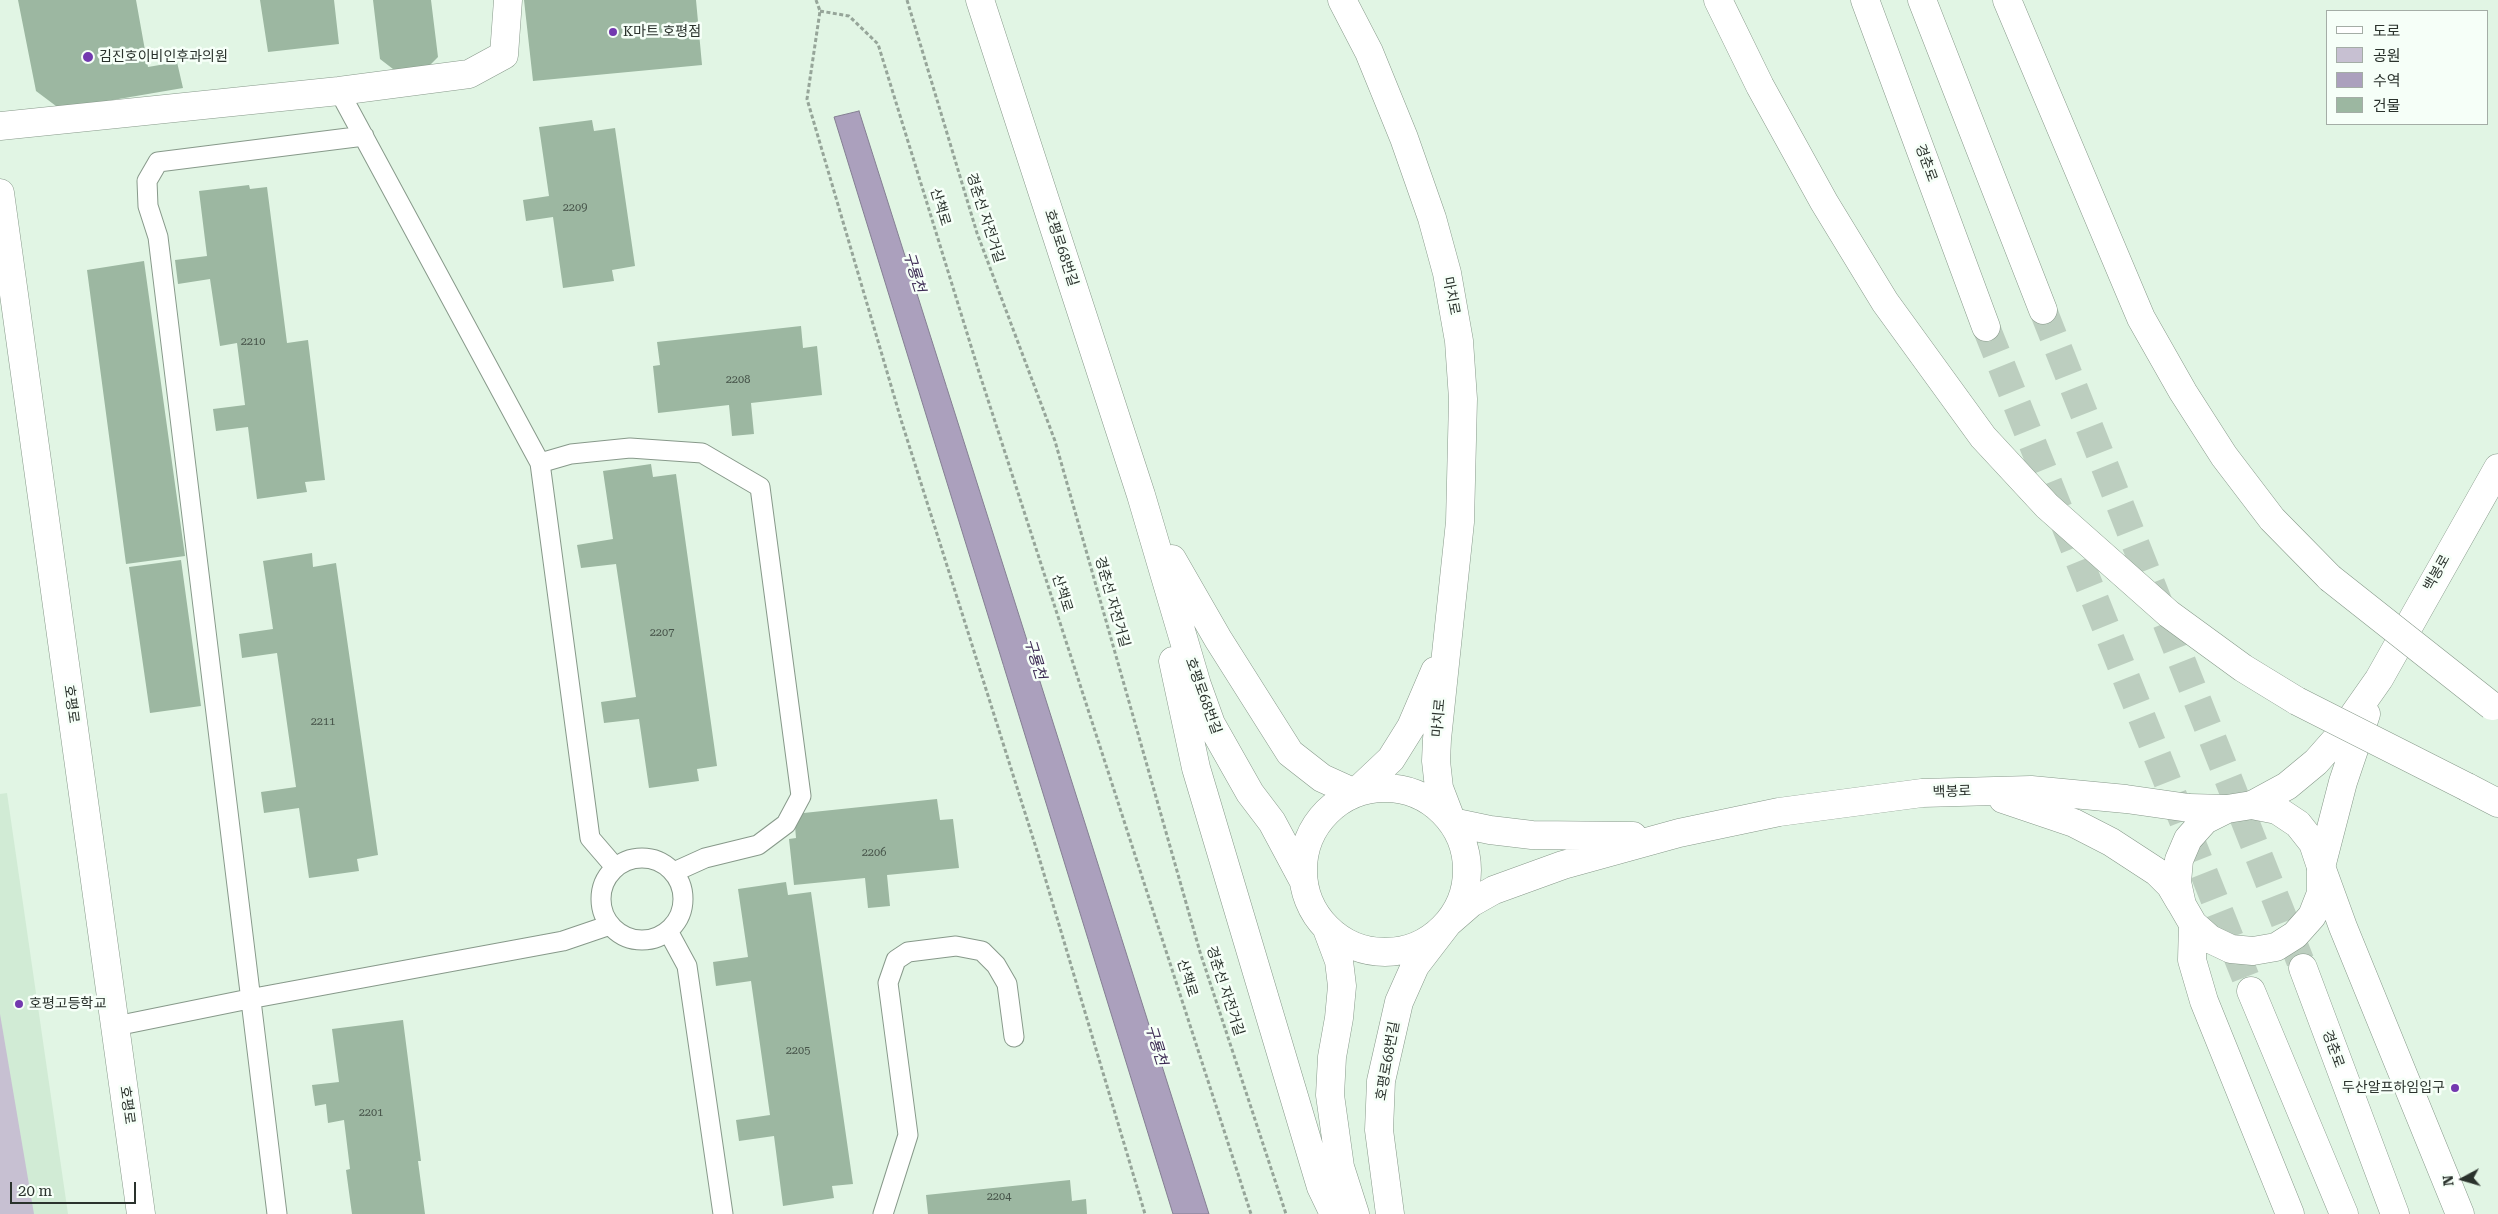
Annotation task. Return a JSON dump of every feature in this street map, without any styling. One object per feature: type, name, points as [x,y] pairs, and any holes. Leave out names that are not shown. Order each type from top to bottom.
[{"type":"main road","points":[[0,126],[339,91],[469,74],[504,55],[508,0]]},
{"type":"main road","name":"호평로68번길","points":[[980,0],[1142,495],[1197,685],[1211,724],[1226,755],[1285,845],[1303,880]]},
{"type":"main road","name":"마치로","points":[[1342,0],[1369,52],[1404,138],[1432,218],[1446,273],[1459,341],[1462,452],[1460,522],[1436,761],[1439,788],[1452,822]]},
{"type":"main road","points":[[1718,0],[1760,86],[1824,202],[1885,302],[1983,437],[2047,506],[2169,614],[2243,668],[2297,701],[2498,803]]},
{"type":"main road","name":"경춘로","points":[[1865,0],[1986,326]]},
{"type":"main road","points":[[1922,0],[2043,310]]},
{"type":"main road","points":[[2010,4],[2141,318],[2183,392],[2224,456],[2272,519],[2330,578],[2495,708]]},
{"type":"main road","name":"호평로","points":[[0,194],[141,1214]]},
{"type":"main road","name":"백봉로","points":[[1679,833],[1779,812],[1855,800],[1922,793],[2032,790],[2117,798],[2189,808],[2240,807],[2287,786],[2316,762],[2340,736],[2378,679],[2498,468]]},
{"type":"main road","points":[[1142,495],[1168,640],[1196,768],[1321,1187],[1334,1214]]},
{"type":"main road","name":"호평로68번길","points":[[1142,495],[1184,582],[1290,753],[1322,778],[1355,793]]},
{"type":"main road","name":"마치로","points":[[1355,793],[1391,759],[1411,726],[1441,654],[1450,611]]},
{"type":"main road","name":"백봉로","points":[[2322,867],[2343,782],[2378,679]]},
{"type":"main road","points":[[1355,1214],[1340,1167],[1330,1095],[1332,1057],[1342,986],[1339,961],[1327,929],[1312,906],[1303,880],[1304,852],[1314,827],[1332,806],[1355,793],[1382,788],[1409,791],[1432,803],[1452,822],[1464,846],[1467,873],[1462,900],[1448,923]]},
{"type":"main road","points":[[1973,791],[2038,809],[2074,823],[2111,842],[2157,872],[2170,885],[2187,915],[2210,940],[2231,949],[2254,951],[2276,947],[2296,935],[2312,916],[2321,892],[2322,867]]},
{"type":"main road","points":[[2290,1214],[2204,1001],[2192,960],[2187,915],[2177,882],[2179,860],[2188,839],[2205,820],[2240,807],[2277,810],[2298,824],[2313,844],[2343,927],[2460,1214]]},
{"type":"main road","points":[[1452,822],[1490,830],[1558,836],[1628,836],[1679,833]]},
{"type":"main road","points":[[1327,929],[1349,944],[1376,952],[1402,951],[1428,940],[1471,903],[1527,877],[1679,833]]},
{"type":"main road","name":"호평로68번길","points":[[1390,1214],[1379,1130],[1381,1082],[1390,1034],[1399,1002],[1415,966],[1448,923]]},
{"type":"main road","name":"경춘로","points":[[2303,968],[2395,1214]]},
{"type":"main road","points":[[2251,991],[2344,1214]]},
{"type":"lane","points":[[339,91],[540,463],[590,838],[615,867]]},
{"type":"lane","points":[[277,1214],[249,999],[158,237],[148,206],[146,182],[158,162],[364,136]]},
{"type":"lane","points":[[540,463],[571,454],[630,448],[702,453],[760,487],[801,796],[786,824],[758,845],[705,858],[674,872]]},
{"type":"lane","points":[[636,858],[656,860],[674,872],[683,892],[681,914],[668,931],[648,940],[627,938],[610,925],[601,906],[602,891],[603,884],[615,867],[636,858]]},
{"type":"lane","points":[[116,1026],[563,940],[610,925]]},
{"type":"lane","points":[[668,931],[687,966],[723,1214]]},
{"type":"lane","points":[[883,1214],[908,1135],[888,983],[896,960],[908,952],[956,946],[982,951],[996,965],[1008,984],[1014,1037]]},
{"type":"path","points":[[816,0],[820,11],[807,99],[902,423],[1035,845],[1145,1214]]},
{"type":"path","name":"경춘선 자전거길","points":[[906,0],[976,233],[1055,441],[1200,952],[1286,1214]]},
{"type":"path","name":"산책로","points":[[820,11],[849,16],[878,44],[979,372],[1251,1214]]},
{"type":"shaded area","name":"호평고등학교","points":[[7,793],[68,1214],[0,1214],[0,794]]},
{"type":"green space","points":[[0,1014],[34,1214],[0,1214]]},
{"type":"water","points":[[859,111],[1209,1214],[1173,1214],[834,117]]},
{"type":"building","points":[[18,0],[136,0],[148,67],[177,62],[183,88],[60,109],[36,91]]},
{"type":"building","points":[[260,0],[334,0],[339,44],[268,52]]},
{"type":"building","points":[[373,0],[431,0],[438,57],[426,69],[393,69],[380,59]]},
{"type":"building","name":"K마트 호평점","points":[[524,0],[696,0],[702,65],[533,81]]},
{"type":"building","points":[[592,120],[594,131],[615,128],[635,266],[612,270],[614,281],[563,288],[553,217],[526,221],[523,200],[549,196],[539,127]]},
{"type":"building","points":[[249,185],[250,189],[267,187],[287,343],[308,340],[325,480],[305,482],[307,492],[257,499],[248,427],[216,431],[213,409],[245,405],[237,343],[220,346],[210,279],[178,284],[175,260],[207,256],[199,191]]},
{"type":"building","points":[[144,261],[185,556],[126,564],[87,270]]},
{"type":"building","points":[[801,326],[803,348],[817,346],[822,395],[751,403],[754,434],[732,436],[729,405],[658,413],[653,366],[660,365],[657,342]]},
{"type":"building","points":[[651,464],[653,477],[676,474],[717,766],[697,769],[699,781],[649,788],[639,719],[604,723],[601,702],[636,697],[616,564],[581,568],[577,545],[613,539],[603,471]]},
{"type":"building","points":[[312,553],[313,567],[336,563],[378,855],[357,859],[359,871],[309,878],[299,808],[264,813],[261,792],[296,787],[277,653],[242,658],[239,634],[273,629],[263,561]]},
{"type":"building","points":[[181,560],[201,706],[150,713],[129,567]]},
{"type":"building","points":[[937,799],[940,820],[953,819],[959,868],[887,875],[890,906],[868,908],[865,878],[794,885],[789,839],[796,838],[794,814]]},
{"type":"building","points":[[786,882],[788,895],[811,892],[853,1184],[832,1186],[834,1198],[783,1206],[774,1136],[739,1141],[736,1120],[770,1115],[751,981],[716,986],[713,962],[748,957],[738,889]]},
{"type":"building","points":[[403,1020],[421,1161],[418,1161],[425,1214],[352,1214],[346,1170],[350,1169],[344,1120],[328,1123],[326,1104],[315,1106],[312,1085],[339,1082],[332,1029]]},
{"type":"building","points":[[1070,1180],[1072,1201],[1086,1199],[1087,1214],[928,1214],[926,1195]]},
{"type":"tunnel","points":[[2043,310],[2303,968]]},
{"type":"tunnel","points":[[1986,327],[2251,991]]},
{"type":"place","name":"K마트 호평점","points":[[613,32]]},
{"type":"place","name":"김진호이비인후과의원","points":[[88,57]]},
{"type":"place","name":"호평고등학교","points":[[19,1004]]},
{"type":"place","name":"두산알프하임입구","points":[[2455,1088]]},
{"type":"water label","name":"구룡천","points":[[914,272]]},
{"type":"water label","name":"구룡천","points":[[1035,659]]},
{"type":"water label","name":"구룡천","points":[[1156,1045]]}]
